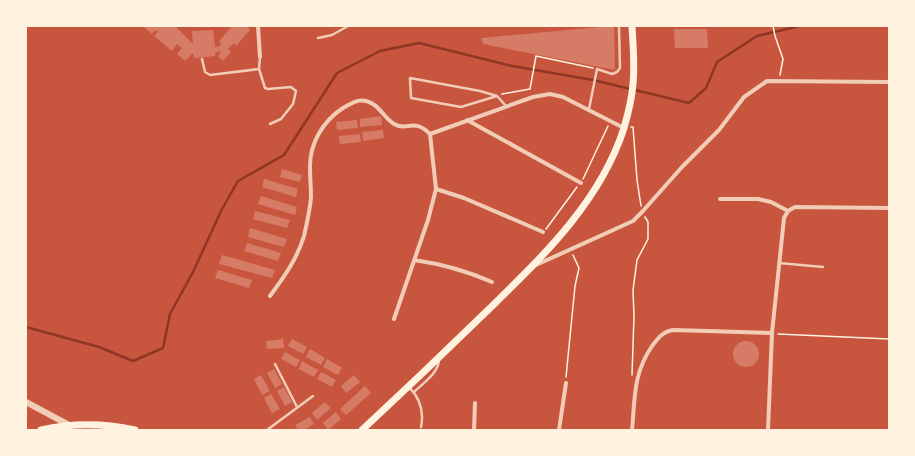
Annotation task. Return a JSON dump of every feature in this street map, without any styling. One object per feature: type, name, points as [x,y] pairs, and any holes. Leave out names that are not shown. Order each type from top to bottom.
[{"type":"main road","points":[[362,430],[373,419],[412,389],[439,357],[557,240],[590,197],[609,164],[624,128],[633,84],[632,26]]},
{"type":"main road","points":[[41,430],[69,425],[105,425],[134,430]]},
{"type":"street","points":[[258,26],[260,57]]},
{"type":"street","points":[[531,267],[633,221],[682,167],[719,130],[744,97],[767,81],[889,82]]},
{"type":"street","points":[[430,134],[538,95],[550,94],[563,97],[624,128]]},
{"type":"street","points":[[270,296],[287,272],[299,249],[307,224],[311,199],[310,167],[312,149],[319,134],[328,121],[339,111],[352,103],[362,100],[375,105],[395,124],[405,126],[415,124],[424,128],[430,134],[436,189],[428,220],[394,319]]},
{"type":"street","points":[[467,120],[581,182]]},
{"type":"street","points":[[436,189],[464,198],[543,232]]},
{"type":"street","points":[[720,198],[758,199],[771,202],[788,211]]},
{"type":"street","points":[[768,430],[772,333],[784,218],[788,211],[795,207],[889,208]]},
{"type":"street","points":[[414,260],[460,270],[492,282]]},
{"type":"street","points":[[632,430],[636,384],[640,369],[647,354],[658,338],[667,332],[674,330],[772,333]]},
{"type":"street","points":[[559,430],[566,383]]},
{"type":"street","points":[[26,402],[69,425]]},
{"type":"street","points":[[474,430],[475,403]]},
{"type":"street","points":[[367,430],[373,419]]},
{"type":"lane","points":[[318,38],[332,35],[348,26]]},
{"type":"lane","points":[[589,109],[597,69],[612,74],[617,72],[620,68],[619,28]]},
{"type":"lane","points":[[260,57],[259,69],[265,88],[291,87],[296,91],[293,104],[282,119],[270,124]]},
{"type":"lane","points":[[202,59],[205,72],[210,75],[259,69]]},
{"type":"lane","points":[[497,96],[461,107],[411,98],[410,78],[480,91],[497,96],[506,106]]},
{"type":"lane","points":[[779,263],[823,267]]},
{"type":"lane","points":[[274,364],[297,407]]},
{"type":"lane","points":[[412,389],[422,410],[421,427]]},
{"type":"lane","points":[[267,430],[313,396]]},
{"type":"path","points":[[773,27],[783,59],[778,80]]},
{"type":"path","points":[[497,96],[508,92],[530,89],[536,56],[597,69]]},
{"type":"path","points":[[624,128],[634,127],[637,180],[642,212],[648,222],[648,239],[637,260],[633,290],[634,316],[632,375],[636,384]]},
{"type":"path","points":[[566,383],[575,286],[579,268],[570,249]]},
{"type":"path","points":[[772,333],[889,339]]},
{"type":"building","points":[[143,26],[175,26],[193,44],[192,31],[213,30],[215,47],[220,46],[221,43],[219,41],[232,26],[246,26],[250,30],[236,46],[234,43],[228,49],[231,52],[223,61],[218,56],[221,53],[219,51],[215,53],[215,56],[194,58],[193,53],[185,61],[177,54],[182,48],[177,44],[172,51],[154,36],[158,32],[155,30],[152,34]]},
{"type":"building","points":[[614,26],[615,70],[483,44],[481,38]]},
{"type":"building","points":[[674,29],[707,29],[708,48],[675,48]]},
{"type":"building","points":[[381,116],[382,125],[360,127],[360,119]]},
{"type":"building","points":[[357,120],[358,128],[337,130],[336,122]]},
{"type":"building","points":[[383,130],[384,138],[363,141],[362,132]]},
{"type":"building","points":[[360,134],[361,142],[340,144],[339,136]]},
{"type":"building","points":[[282,169],[302,175],[300,182],[280,177]]},
{"type":"building","points":[[264,179],[298,189],[296,197],[262,187]]},
{"type":"building","points":[[261,196],[297,207],[295,215],[258,204]]},
{"type":"building","points":[[255,211],[290,220],[287,228],[253,219]]},
{"type":"building","points":[[250,228],[287,239],[284,247],[248,237]]},
{"type":"building","points":[[247,243],[281,253],[278,261],[244,251]]},
{"type":"building","points":[[222,255],[275,270],[272,278],[219,264]]},
{"type":"building","points":[[218,270],[252,280],[249,288],[215,278]]},
{"type":"building","points":[[283,339],[284,348],[267,349],[266,341]]},
{"type":"building","points":[[292,339],[307,347],[303,354],[288,346]]},
{"type":"building","points":[[746,341],[755,345],[759,354],[755,363],[746,367],[737,363],[733,354],[737,345]]},
{"type":"building","points":[[310,349],[325,358],[321,365],[306,357]]},
{"type":"building","points":[[285,352],[300,360],[296,367],[281,359]]},
{"type":"building","points":[[327,359],[342,368],[338,375],[323,367]]},
{"type":"building","points":[[302,361],[318,370],[314,377],[299,369]]},
{"type":"building","points":[[274,369],[282,384],[275,388],[267,373]]},
{"type":"building","points":[[321,372],[336,380],[332,387],[317,379]]},
{"type":"building","points":[[261,375],[270,391],[262,395],[254,379]]},
{"type":"building","points":[[354,375],[360,382],[346,393],[341,386]]},
{"type":"building","points":[[365,386],[371,393],[346,415],[340,409]]},
{"type":"building","points":[[284,387],[292,402],[285,406],[277,391]]},
{"type":"building","points":[[271,394],[280,409],[272,413],[264,398]]},
{"type":"building","points":[[325,402],[331,408],[317,420],[312,413]]},
{"type":"building","points":[[336,412],[341,419],[328,430],[323,423]]},
{"type":"building","points":[[310,417],[314,424],[304,430],[298,430],[295,425]]},
{"type":"waterway","points":[[26,327],[99,347],[133,361],[163,348],[170,314],[193,272],[222,209],[238,181],[284,155],[337,73],[380,51],[419,43],[512,66],[593,80],[689,103],[706,88],[717,62],[757,36],[800,26]]}]
